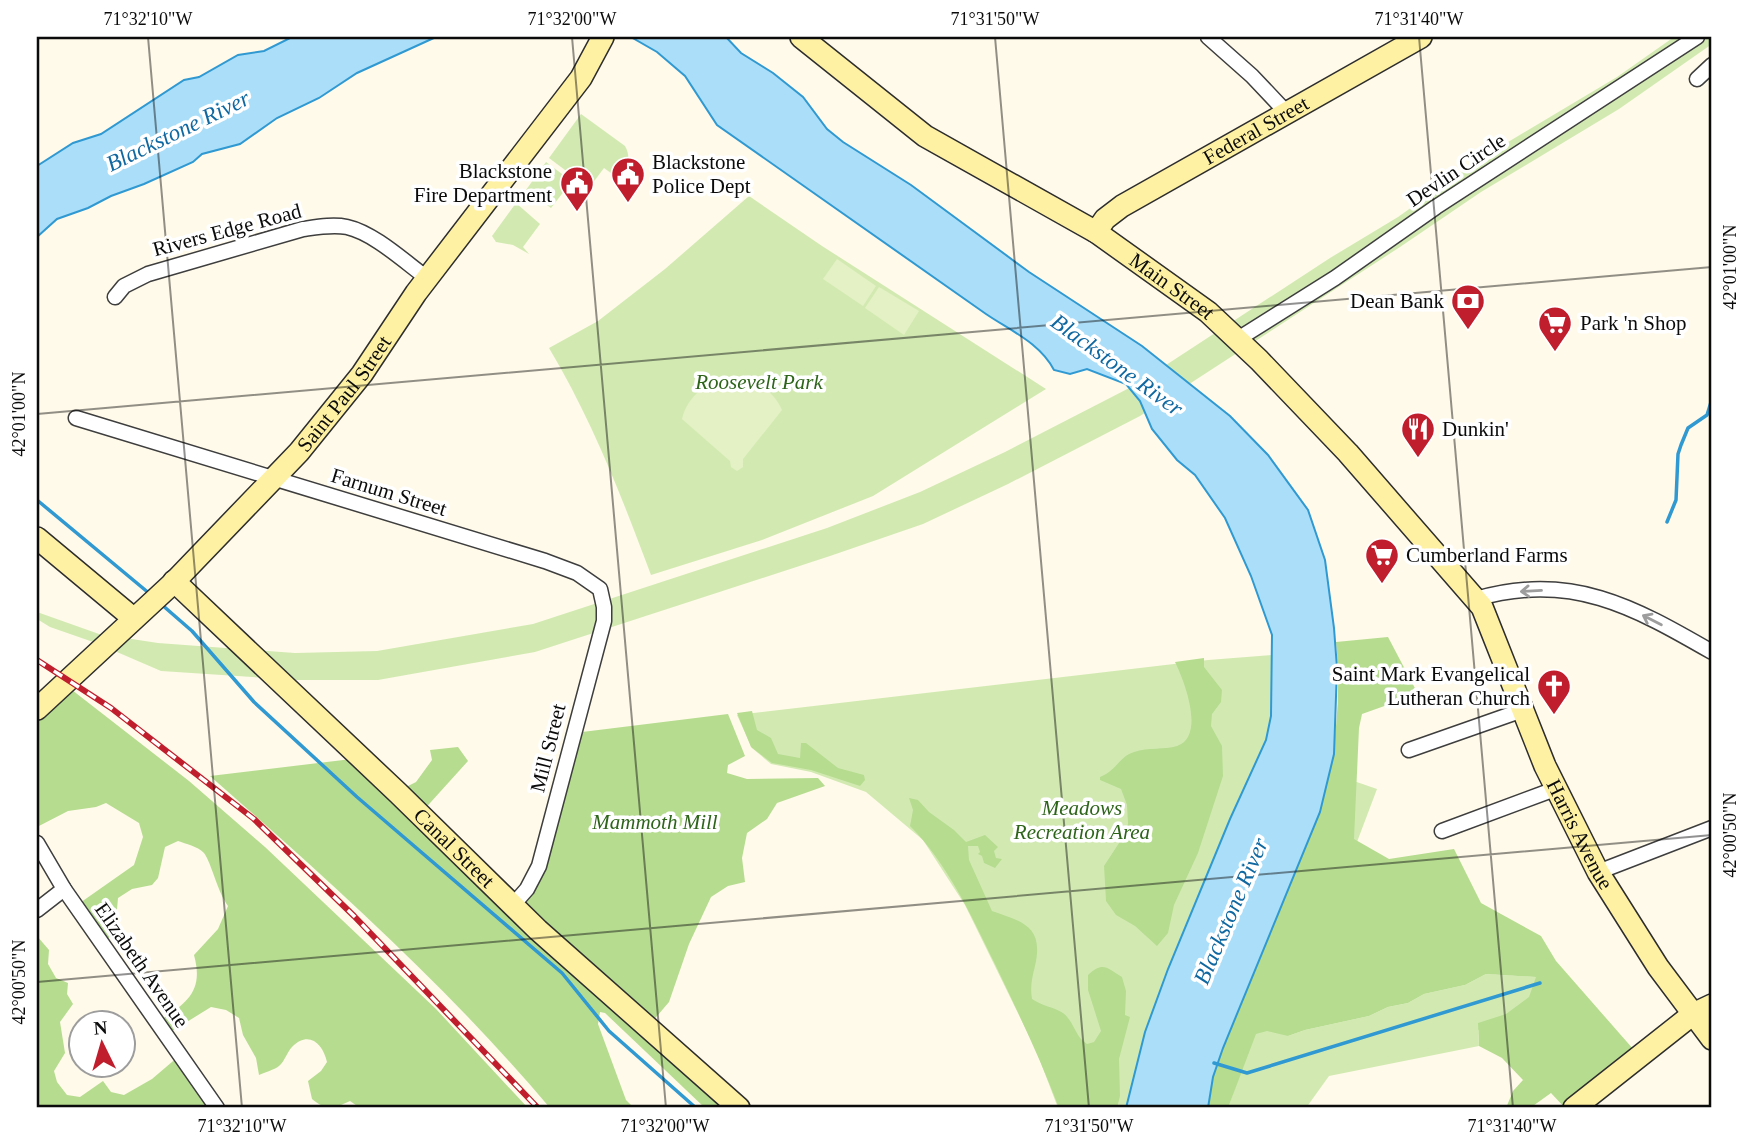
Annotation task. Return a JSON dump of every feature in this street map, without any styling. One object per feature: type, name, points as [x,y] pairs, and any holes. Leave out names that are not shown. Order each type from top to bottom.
[{"type":"main road","name":"Main Street","points":[[800,37],[934,141],[1096,232],[1208,312],[1238,339],[1348,453],[1479,604]]},
{"type":"main road","name":"Federal Street","points":[[1096,232],[1105,219],[1122,206],[1421,37]]},
{"type":"main road","name":"Saint Paul Street","points":[[37,709],[174,581],[299,452],[362,374],[427,278],[520,161],[581,78],[601,43]]},
{"type":"main road","points":[[37,538],[133,618]]},
{"type":"main road","name":"Canal Street","points":[[174,581],[398,793],[512,906],[738,1108]]},
{"type":"main road","name":"Harris Avenue","points":[[1479,604],[1555,789],[1598,872],[1638,938],[1703,1010],[1712,1039]]},
{"type":"main road","points":[[1574,1108],[1703,1010]]},
{"type":"street","points":[[1208,37],[1252,76],[1286,112]]},
{"type":"street","name":"Devlin Circle","points":[[1238,339],[1335,278],[1436,207],[1697,37]]},
{"type":"street","points":[[1697,79],[1712,65]]},
{"type":"street","name":"Rivers Edge Road","points":[[115,297],[124,286],[148,274],[303,229],[325,226],[346,227],[367,235],[427,278]]},
{"type":"street","name":"Farnum Street","points":[[76,418],[545,561],[595,583],[602,593]]},
{"type":"street","points":[[1479,604],[1525,591],[1586,593],[1619,603],[1712,652]]},
{"type":"street","name":"Mill Street","points":[[512,906],[527,889],[546,844],[577,716],[604,621],[602,593]]},
{"type":"street","points":[[1409,750],[1524,710]]},
{"type":"street","points":[[1442,831],[1555,789]]},
{"type":"street","points":[[1598,872],[1712,828]]},
{"type":"street","name":"Elizabeth Avenue","points":[[37,843],[64,889],[217,1108]]},
{"type":"street","points":[[37,910],[64,889]]},
{"type":"green space","points":[[1674,37],[1712,37],[1712,44],[1619,109],[1481,192],[1140,416],[923,524],[535,652],[378,680],[297,680],[161,671],[50,627],[37,619],[37,612],[99,634],[158,643],[295,653],[377,651],[533,624],[827,528],[920,492],[1137,384],[1330,258],[1398,217],[1478,160],[1617,77]]},
{"type":"green space","points":[[581,114],[625,146],[628,155],[624,170],[619,170],[615,176],[604,168],[589,188],[549,158]]},
{"type":"green space","points":[[546,162],[586,192],[579,201],[565,190],[551,208],[526,190]]},
{"type":"green space","name":"Roosevelt Park","points":[[749,196],[822,246],[1046,389],[873,496],[762,540],[651,575],[593,431],[549,348],[598,321],[665,269]]},
{"type":"green space","points":[[516,203],[540,224],[523,247],[529,254],[513,245],[496,242],[492,236]]},
{"type":"green space","points":[[837,259],[876,286],[863,306],[823,279]]},
{"type":"green space","points":[[879,287],[919,311],[904,335],[865,308]]},
{"type":"green space","points":[[731,377],[761,386],[773,396],[782,410],[743,459],[743,467],[737,471],[731,467],[730,461],[682,419],[694,396],[714,382]]},
{"type":"green space","points":[[1388,637],[1418,694],[1362,714],[1354,839],[1389,859],[1454,849],[1481,903],[1541,936],[1556,961],[1641,1058],[1565,1108],[1551,1093],[1530,1108],[1506,1108],[1513,1091],[1523,1080],[1502,1058],[1479,1046],[1478,1023],[1506,1014],[1529,997],[1536,977],[1486,974],[1465,985],[1424,994],[1408,1003],[1388,1007],[1369,1016],[1288,1036],[1267,1031],[1256,1034],[1228,1108],[1208,1108],[1213,1077],[1223,1048],[1320,812],[1336,728],[1336,642]]},
{"type":"green space","name":"Meadows Recreation Area","points":[[1272,655],[1273,706],[1267,745],[1132,1108],[1058,1108],[1036,1050],[965,905],[923,840],[866,792],[811,772],[771,764],[752,748],[737,715],[1208,660]]},
{"type":"green space","points":[[1204,658],[1204,667],[1222,690],[1221,702],[1212,714],[1211,726],[1222,746],[1223,776],[1198,853],[1174,905],[1168,933],[1157,946],[1135,926],[1116,915],[1106,901],[1104,866],[1128,824],[1127,805],[1121,789],[1100,780],[1100,777],[1129,754],[1139,750],[1177,746],[1186,740],[1190,731],[1190,707],[1175,662]]},
{"type":"green space","points":[[72,690],[189,781],[265,847],[436,1009],[528,1108],[360,1108],[350,1101],[326,1107],[312,1099],[308,1081],[321,1071],[327,1062],[319,1045],[314,1041],[298,1042],[279,1066],[259,1075],[256,1058],[243,1035],[239,1018],[226,1010],[211,1007],[169,1033],[159,1021],[191,995],[197,978],[194,955],[218,929],[228,906],[204,853],[178,841],[165,847],[158,878],[152,885],[132,889],[118,898],[115,931],[103,944],[77,905],[134,865],[143,837],[139,823],[106,803],[68,811],[37,827],[37,706]]},
{"type":"green space","points":[[752,711],[757,730],[771,738],[778,754],[800,758],[801,743],[806,743],[838,768],[864,775],[865,780],[860,786],[811,770],[772,763],[751,747],[737,713]]},
{"type":"green space","name":"Mammoth Mill","points":[[728,714],[745,756],[728,765],[727,773],[747,779],[818,778],[825,786],[777,803],[767,819],[747,833],[742,858],[745,882],[728,886],[711,897],[689,944],[669,1002],[646,1029],[733,1108],[705,1108],[605,1013],[600,1012],[598,1024],[626,1100],[634,1108],[550,1108],[429,977],[343,895],[210,776],[360,758],[396,792],[416,782],[432,760],[430,750],[458,747],[468,761],[421,813],[509,902],[527,889],[574,733]]},
{"type":"green space","points":[[1345,778],[1377,789],[1300,993],[1288,1036],[1369,1016],[1388,1007],[1408,1003],[1424,994],[1465,985],[1486,974],[1536,977],[1541,1010],[1478,1030],[1479,1046],[1329,1076],[1306,1108],[1228,1108]]},
{"type":"green space","points":[[909,798],[918,800],[966,842],[985,835],[998,847],[994,851],[996,858],[1002,859],[995,868],[984,863],[982,856],[978,854],[978,846],[968,846],[969,860],[992,911],[1022,923],[1034,934],[1037,953],[1032,999],[1063,1013],[1087,1044],[1094,1042],[1101,1031],[1088,990],[1088,975],[1105,967],[1122,977],[1126,991],[1125,1015],[1130,1017],[1119,1059],[1120,1096],[1117,1108],[1059,1108],[1020,1016],[967,908],[936,856],[910,826],[913,810]]},
{"type":"green space","points":[[37,936],[49,950],[48,964],[56,978],[68,983],[67,994],[73,1004],[66,1009],[60,1022],[65,1053],[54,1071],[57,1082],[67,1095],[80,1097],[103,1081],[111,1092],[124,1095],[152,1079],[179,1056],[212,1108],[37,1108]]},
{"type":"water","name":"Blackstone River","points":[[292,37],[436,37],[357,73],[319,98],[277,118],[240,144],[202,154],[193,162],[144,184],[57,219],[37,237],[37,166],[73,143],[101,134],[184,80],[199,77],[238,55],[264,51]]},
{"type":"water","name":"Blackstone River","points":[[631,37],[726,37],[741,53],[773,73],[803,97],[827,129],[843,142],[911,185],[1029,272],[1142,346],[1230,416],[1268,455],[1308,510],[1325,560],[1334,628],[1337,668],[1334,754],[1320,812],[1223,1048],[1213,1077],[1208,1108],[1126,1108],[1145,1032],[1168,969],[1266,740],[1271,716],[1272,635],[1251,576],[1225,518],[1195,475],[1177,460],[1152,429],[1140,401],[1126,384],[1087,369],[1070,374],[1054,370],[1041,352],[1024,338],[717,125],[685,76],[657,52]]},
{"type":"waterway","points":[[1667,522],[1676,500],[1678,454],[1681,445],[1688,428],[1707,415],[1712,399]]},
{"type":"waterway","points":[[37,500],[150,594]]},
{"type":"waterway","points":[[161,604],[192,631],[254,702],[357,797],[562,973],[609,1031],[696,1108]]},
{"type":"waterway","points":[[1214,1063],[1247,1073],[1540,983]]},
{"type":"railway","points":[[37,660],[111,708],[254,819],[354,916],[538,1108]]},
{"type":"place","name":"Blackstone Police Dept","points":[[628,204]]},
{"type":"place","name":"Blackstone Fire Department","points":[[577,213]]},
{"type":"place","name":"Dean Bank","points":[[1468,331]]},
{"type":"place","name":"Park 'n Shop","points":[[1555,353]]},
{"type":"place","name":"Dunkin'","points":[[1418,459]]},
{"type":"place","name":"Cumberland Farms","points":[[1382,585]]},
{"type":"place","name":"Saint Mark Evangelical Lutheran Church","points":[[1554,716]]}]
